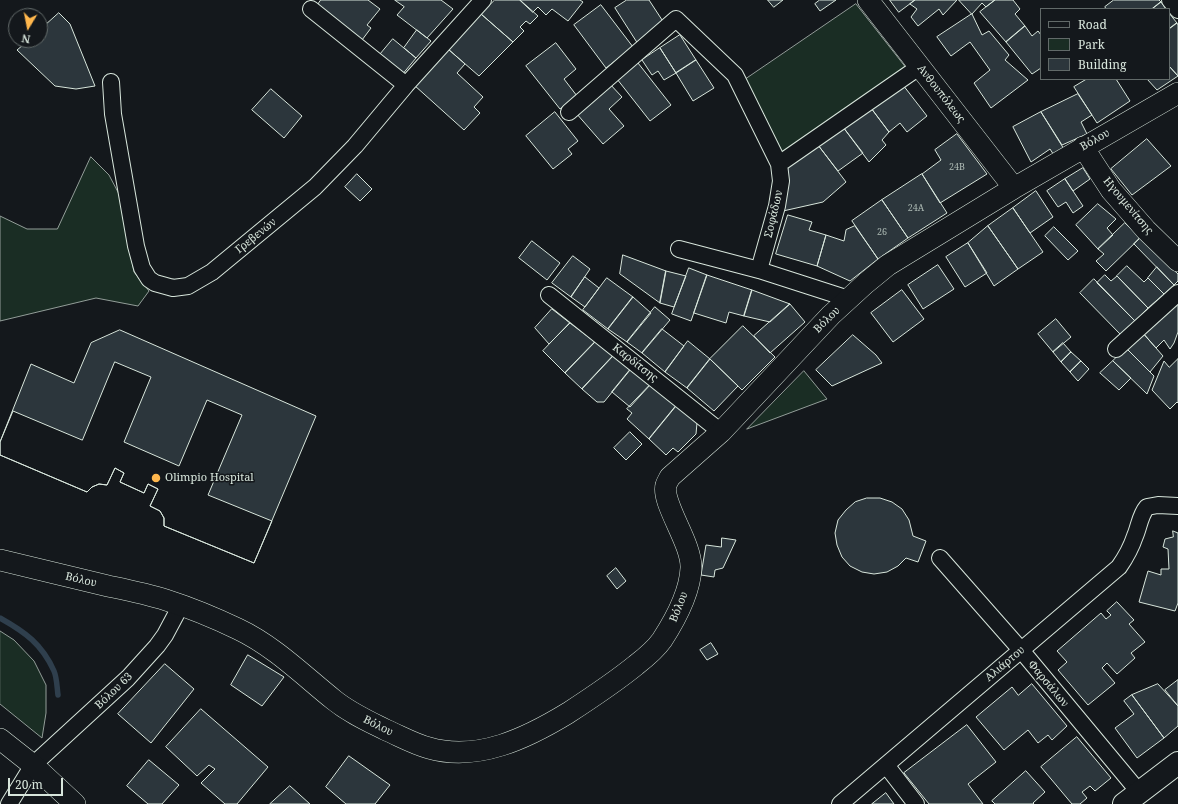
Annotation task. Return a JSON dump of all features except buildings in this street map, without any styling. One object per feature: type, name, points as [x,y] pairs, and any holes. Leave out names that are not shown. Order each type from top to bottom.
[{"type":"main road","points":[[1132,798],[1178,763]]},
{"type":"street","name":"Γρεβενών","points":[[110,82],[113,114],[139,260],[145,274],[155,283],[173,288],[188,286],[208,275],[315,187],[355,146],[406,85],[483,0]]},
{"type":"street","name":"Ανθουπόλεως","points":[[868,0],[1014,188]]},
{"type":"street","points":[[1170,0],[1178,10]]},
{"type":"street","points":[[311,9],[406,85]]},
{"type":"street","name":"Σοφάδων","points":[[569,112],[676,19],[735,75],[779,164],[781,181],[777,206],[759,270]]},
{"type":"street","points":[[779,164],[919,67]]},
{"type":"street","name":"Βόλου","points":[[0,560],[132,591],[181,605],[220,621],[251,636],[274,651],[344,708],[404,738],[428,748],[447,751],[476,751],[498,747],[535,731],[571,711],[628,671],[660,644],[671,627],[686,594],[691,568],[690,555],[666,496],[666,485],[670,478],[721,432],[761,388],[849,299],[888,265],[1083,147],[1178,93]]},
{"type":"street","name":"Ηγουμενίτσης","points":[[1083,147],[1111,190],[1146,230],[1178,261]]},
{"type":"street","points":[[679,250],[759,270],[849,299]]},
{"type":"street","points":[[1116,349],[1178,293]]},
{"type":"street","name":"Καρδίτσης","points":[[549,295],[721,432]]},
{"type":"street","name":"Αλιάρτου","points":[[840,804],[1119,567],[1127,556],[1142,516],[1147,507],[1158,505],[1178,506]]},
{"type":"street","name":"Φαρσάλων","points":[[940,558],[1021,650],[1132,798]]},
{"type":"street","name":"Βόλου 63","points":[[9,804],[33,765],[98,707],[142,664],[165,635],[181,605]]},
{"type":"street","points":[[0,739],[33,765],[76,804]]},
{"type":"street","points":[[886,765],[916,804]]},
{"type":"green space","points":[[856,4],[907,69],[782,154],[743,81]]},
{"type":"green space","points":[[91,157],[109,175],[119,194],[134,272],[149,291],[138,306],[96,298],[0,321],[0,216],[27,229],[57,229]]},
{"type":"green space","points":[[804,371],[827,399],[747,429]]},
{"type":"green space","points":[[0,631],[14,640],[34,661],[46,685],[46,713],[42,738],[0,704]]},
{"type":"waterway","points":[[0,618],[25,634],[44,653],[55,674],[58,695]]},
{"type":"place","name":"Olimpio Hospital","points":[[156,478]]}]
